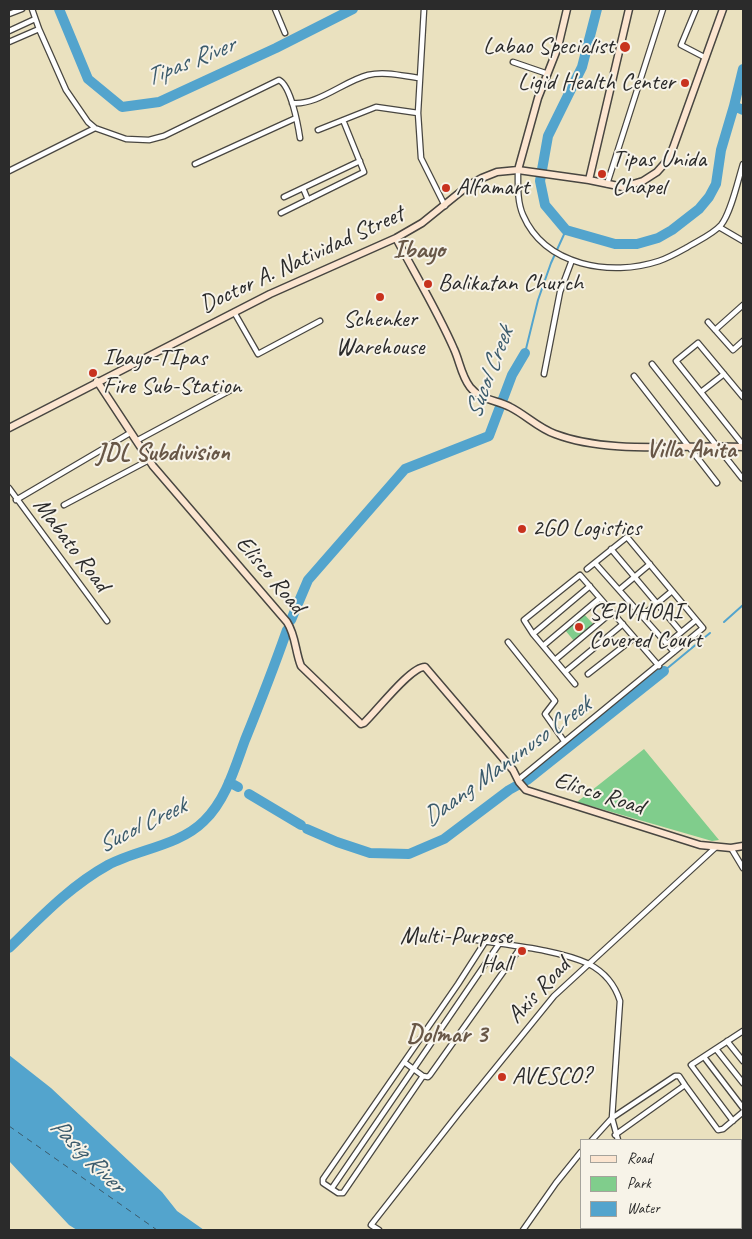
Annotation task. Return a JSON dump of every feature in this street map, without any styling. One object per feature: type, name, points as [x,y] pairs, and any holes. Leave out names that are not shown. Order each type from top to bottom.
[{"type":"main road","points":[[518,170],[538,98],[558,47],[567,9]]},
{"type":"main road","points":[[588,180],[629,9]]},
{"type":"main road","points":[[706,58],[723,9]]},
{"type":"main road","name":"Doctor A. Natividad Street","points":[[9,428],[97,381],[270,294],[396,238],[422,223],[469,185],[497,172],[518,170],[548,173],[623,187],[643,181],[657,172],[665,163],[673,148],[706,58]]},
{"type":"main road","points":[[396,238],[454,350],[463,376],[475,392],[497,403],[506,405],[542,428],[572,439],[597,444],[629,446],[743,446]]},
{"type":"main road","name":"Elisco Road","points":[[97,381],[130,433],[171,489],[287,622],[294,635],[296,654],[301,666],[361,724],[405,680],[419,668],[425,668],[513,770],[526,790],[677,839],[716,847],[731,848],[743,846]]},
{"type":"street","points":[[9,14],[22,9]]},
{"type":"street","points":[[32,9],[39,29],[71,99],[88,122],[95,128],[126,139],[149,140],[164,136],[275,81],[281,81],[292,103],[300,138]]},
{"type":"street","points":[[275,9],[285,33]]},
{"type":"street","points":[[424,9],[418,113],[421,158],[445,206]]},
{"type":"street","points":[[607,184],[664,9]]},
{"type":"street","points":[[696,9],[681,45],[706,58]]},
{"type":"street","points":[[9,31],[35,19]]},
{"type":"street","points":[[9,42],[39,29]]},
{"type":"street","points":[[513,62],[548,74]]},
{"type":"street","points":[[292,103],[305,103],[368,75],[385,74],[419,78]]},
{"type":"street","points":[[318,130],[379,106],[418,113]]},
{"type":"street","points":[[195,164],[296,118]]},
{"type":"street","points":[[281,213],[362,174],[364,170],[343,120]]},
{"type":"street","points":[[9,171],[95,128]]},
{"type":"street","points":[[284,197],[360,161]]},
{"type":"street","points":[[518,170],[518,195],[524,215],[537,238],[558,254],[572,260],[601,268],[624,268],[658,262],[690,246],[719,227],[726,216],[743,164]]},
{"type":"street","points":[[302,188],[308,200]]},
{"type":"street","points":[[719,227],[742,240],[743,234]]},
{"type":"street","points":[[544,374],[560,292],[572,260]]},
{"type":"street","points":[[715,330],[743,305]]},
{"type":"street","points":[[234,312],[258,354],[320,321]]},
{"type":"street","points":[[708,322],[733,350],[743,341]]},
{"type":"street","points":[[743,397],[698,343],[676,361],[743,446]]},
{"type":"street","points":[[652,364],[742,478]]},
{"type":"street","points":[[700,392],[724,374]]},
{"type":"street","points":[[634,376],[717,483]]},
{"type":"street","points":[[136,441],[231,390]]},
{"type":"street","points":[[16,500],[130,433]]},
{"type":"street","points":[[64,504],[149,460]]},
{"type":"street","name":"Mabato Road","points":[[9,488],[107,621]]},
{"type":"street","points":[[520,783],[564,742],[703,628],[627,537],[587,569]]},
{"type":"street","points":[[612,549],[681,632]]},
{"type":"street","points":[[595,562],[674,652]]},
{"type":"street","points":[[619,590],[650,564]]},
{"type":"street","points":[[575,684],[524,622],[525,618],[580,575],[659,666]]},
{"type":"street","points":[[533,634],[590,586]]},
{"type":"street","points":[[642,616],[672,592]]},
{"type":"street","points":[[543,646],[600,598]]},
{"type":"street","points":[[554,660],[612,612]]},
{"type":"street","points":[[667,644],[696,620]]},
{"type":"street","points":[[565,672],[622,624]]},
{"type":"street","points":[[588,674],[634,638]]},
{"type":"street","points":[[508,642],[555,701],[545,714],[564,742]]},
{"type":"street","name":"Axis Road","points":[[379,1230],[371,1225],[554,996],[716,847]]},
{"type":"street","points":[[731,848],[743,868]]},
{"type":"street","points":[[464,938],[522,947],[567,957],[588,964],[610,980],[618,993],[620,1001],[612,1118],[618,1139]]},
{"type":"street","points":[[423,1076],[343,1193],[338,1193],[324,1183],[323,1179],[458,984],[484,942]]},
{"type":"street","points":[[332,1188],[499,944]]},
{"type":"street","points":[[404,1062],[423,1076],[428,1077],[522,947]]},
{"type":"street","points":[[733,1120],[691,1065],[741,1032],[743,1038]]},
{"type":"street","points":[[728,1041],[743,1062]]},
{"type":"street","points":[[716,1049],[743,1083]]},
{"type":"street","points":[[704,1057],[743,1108]]},
{"type":"street","points":[[593,1139],[612,1118],[675,1076],[679,1076],[718,1130],[743,1112]]},
{"type":"street","points":[[616,1134],[685,1085]]},
{"type":"street","points":[[523,1230],[556,1183],[580,1153]]},
{"type":"green space","name":"SEPVHOAI Covered Court","points":[[584,614],[594,625],[574,641],[565,630]]},
{"type":"green space","points":[[644,749],[719,840],[712,841],[577,802]]},
{"type":"water","name":"Pasig River","points":[[9,1055],[51,1088],[162,1192],[177,1211],[204,1230],[77,1230],[69,1225],[9,1161]]},
{"type":"water","points":[[742,1185],[743,1230],[677,1230],[742,1229]]},
{"type":"waterway","name":"Tipas River","points":[[59,9],[88,79],[122,107],[159,102],[276,48],[353,9]]},
{"type":"waterway","points":[[597,9],[582,67],[548,136],[540,181],[545,205],[566,230],[615,244],[637,244],[658,238],[672,230],[699,209],[709,197],[716,184],[721,150],[734,106],[743,110]]},
{"type":"waterway","points":[[734,106],[743,69]]},
{"type":"waterway","name":"Sucol Creek","points":[[525,353],[538,300],[551,263],[566,230]]},
{"type":"waterway","name":"Sucol Creek","points":[[291,620],[308,580],[405,469],[489,436],[512,375],[525,353]]},
{"type":"waterway","name":"Daang Manunuso Creek","points":[[724,622],[743,605]]},
{"type":"waterway","name":"Sucol Creek","points":[[9,948],[56,903],[94,873],[120,860],[183,836],[212,813],[229,783],[287,630]]},
{"type":"waterway","name":"Daang Manunuso Creek","points":[[664,671],[710,633]]},
{"type":"waterway","name":"Daang Manunuso Creek","points":[[307,829],[370,853],[409,854],[444,839],[509,790],[527,780],[664,671]]},
{"type":"waterway","name":"Daang Manunuso Creek","points":[[229,782],[238,787]]},
{"type":"waterway","name":"Daang Manunuso Creek","points":[[249,794],[301,825]]},
{"type":"ferry route","points":[[9,1126],[157,1230]]},
{"type":"ferry route","points":[[730,1230],[736,1229]]},
{"type":"place","name":"Labao Specialist","points":[[625,47]]},
{"type":"place","name":"Ligid Health Center","points":[[685,83]]},
{"type":"place","name":"Tipas Unida Chapel","points":[[602,174]]},
{"type":"place","name":"Alfamart","points":[[446,188]]},
{"type":"place","name":"Balikatan Church","points":[[428,284]]},
{"type":"place","name":"Schenker Warehouse","points":[[380,297]]},
{"type":"place","name":"Ibayo-TIpas Fire Sub-Station","points":[[93,373]]},
{"type":"place","name":"2GO Logistics","points":[[522,529]]},
{"type":"place","name":"SEPVHOAI Covered Court","points":[[579,627]]},
{"type":"place","name":"Multi-Purpose Hall","points":[[522,951]]},
{"type":"place","name":"AVESCO?","points":[[502,1077]]},
{"type":"district","name":"Ibayo","points":[[419,250]]},
{"type":"district","name":"Villa Anita","points":[[691,450]]},
{"type":"district","name":"JDL Subdivision","points":[[163,453]]},
{"type":"district","name":"Dolmar 3","points":[[447,1035]]}]
